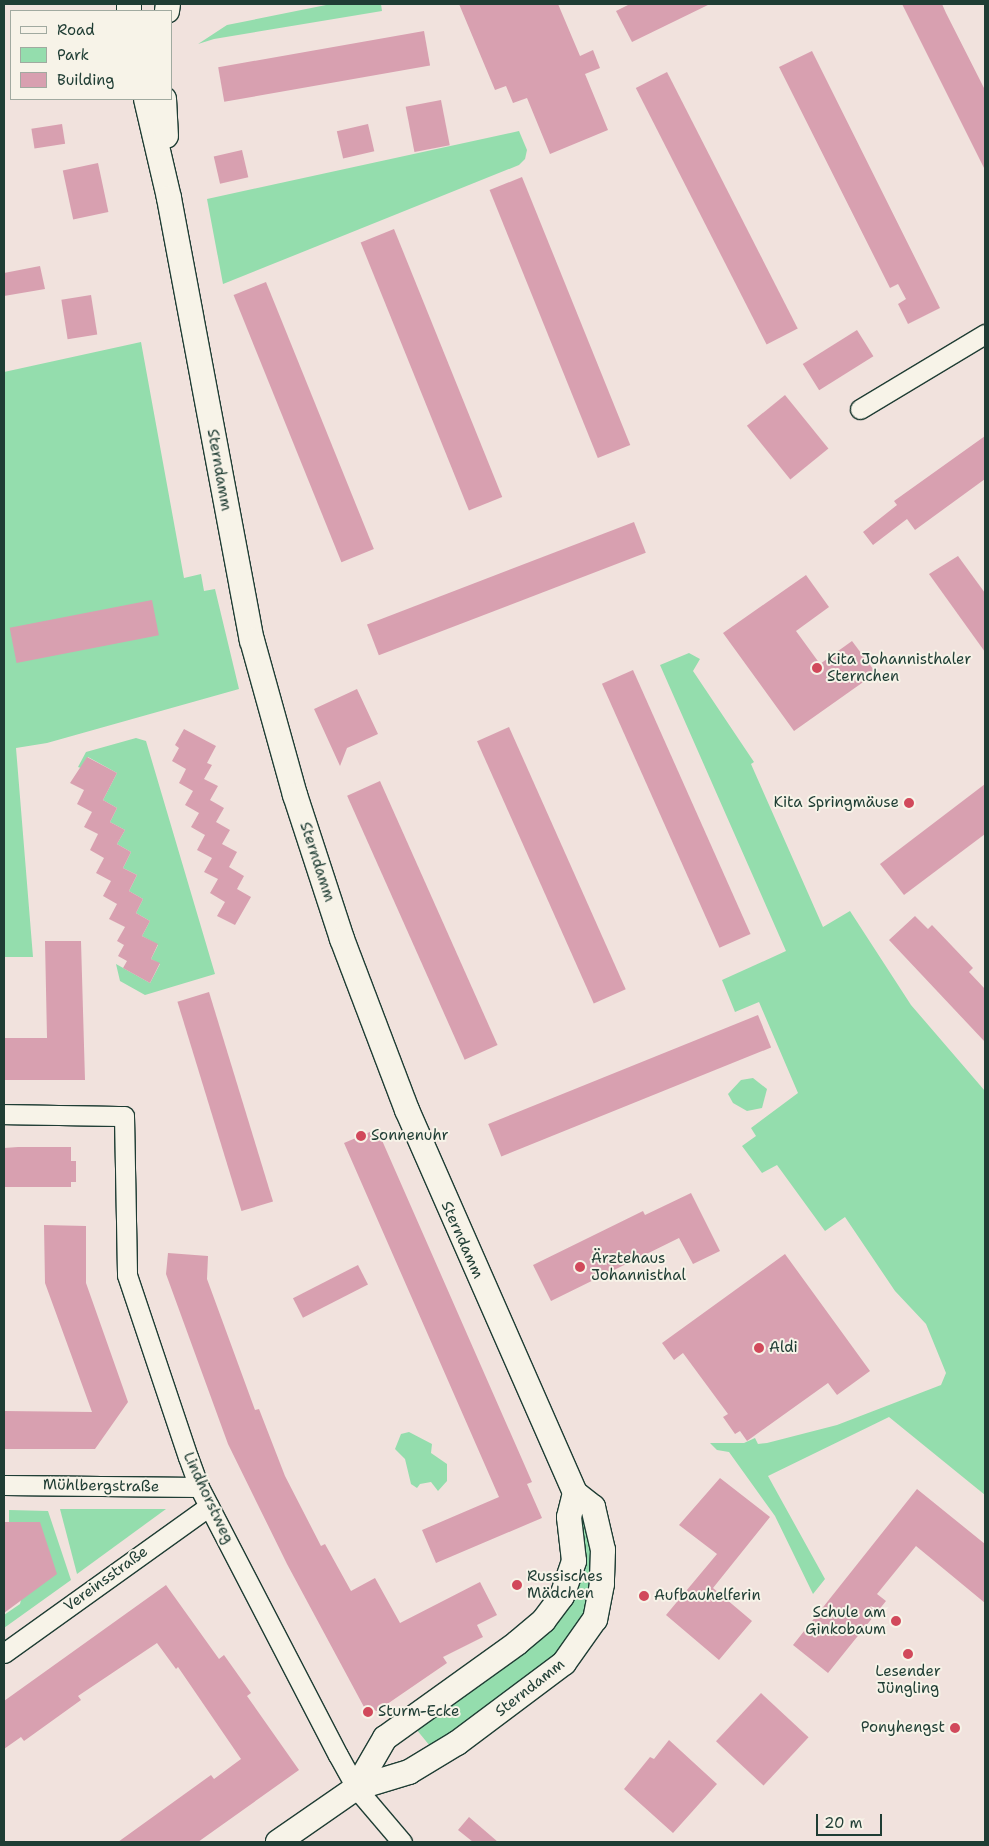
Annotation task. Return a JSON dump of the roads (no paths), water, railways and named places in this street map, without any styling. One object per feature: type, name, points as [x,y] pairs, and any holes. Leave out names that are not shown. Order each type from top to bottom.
[{"type":"street","name":"Sterndamm","points":[[146,100],[170,198],[250,631],[295,794],[342,939],[407,1110],[575,1493],[593,1506],[603,1550],[602,1584],[595,1619],[584,1638],[564,1663],[457,1743],[409,1772],[356,1788],[278,1842]]},
{"type":"street","name":"Sterndamm","points":[[164,100],[170,198]]},
{"type":"street","points":[[860,408],[985,334]]},
{"type":"street","name":"Lindhorstweg","points":[[4,1114],[124,1116],[128,1281],[199,1487],[356,1788],[402,1842]]},
{"type":"street","name":"Mühlbergstraße","points":[[4,1485],[199,1487]]},
{"type":"street","name":"Sterndamm","points":[[356,1788],[385,1738],[517,1642],[544,1620],[557,1602],[574,1561],[570,1517],[575,1493]]},
{"type":"street","name":"Vereinsstraße","points":[[4,1653],[209,1506]]},
{"type":"place","name":"Kita Johannisthaler Sternchen","points":[[817,668]]},
{"type":"place","name":"Kita Springmäuse","points":[[909,803]]},
{"type":"place","name":"Sonnenuhr","points":[[361,1136]]},
{"type":"place","name":"Ärztehaus Johannisthal","points":[[580,1267]]},
{"type":"place","name":"Aldi","points":[[759,1348]]},
{"type":"place","name":"Russisches Mädchen","points":[[517,1585]]},
{"type":"place","name":"Aufbauhelferin","points":[[644,1596]]},
{"type":"place","name":"Schule am Ginkobaum","points":[[896,1621]]},
{"type":"place","name":"Lesender Jüngling","points":[[908,1654]]},
{"type":"place","name":"Sturm-Ecke","points":[[368,1712]]},
{"type":"place","name":"Ponyhengst","points":[[955,1728]]}]
